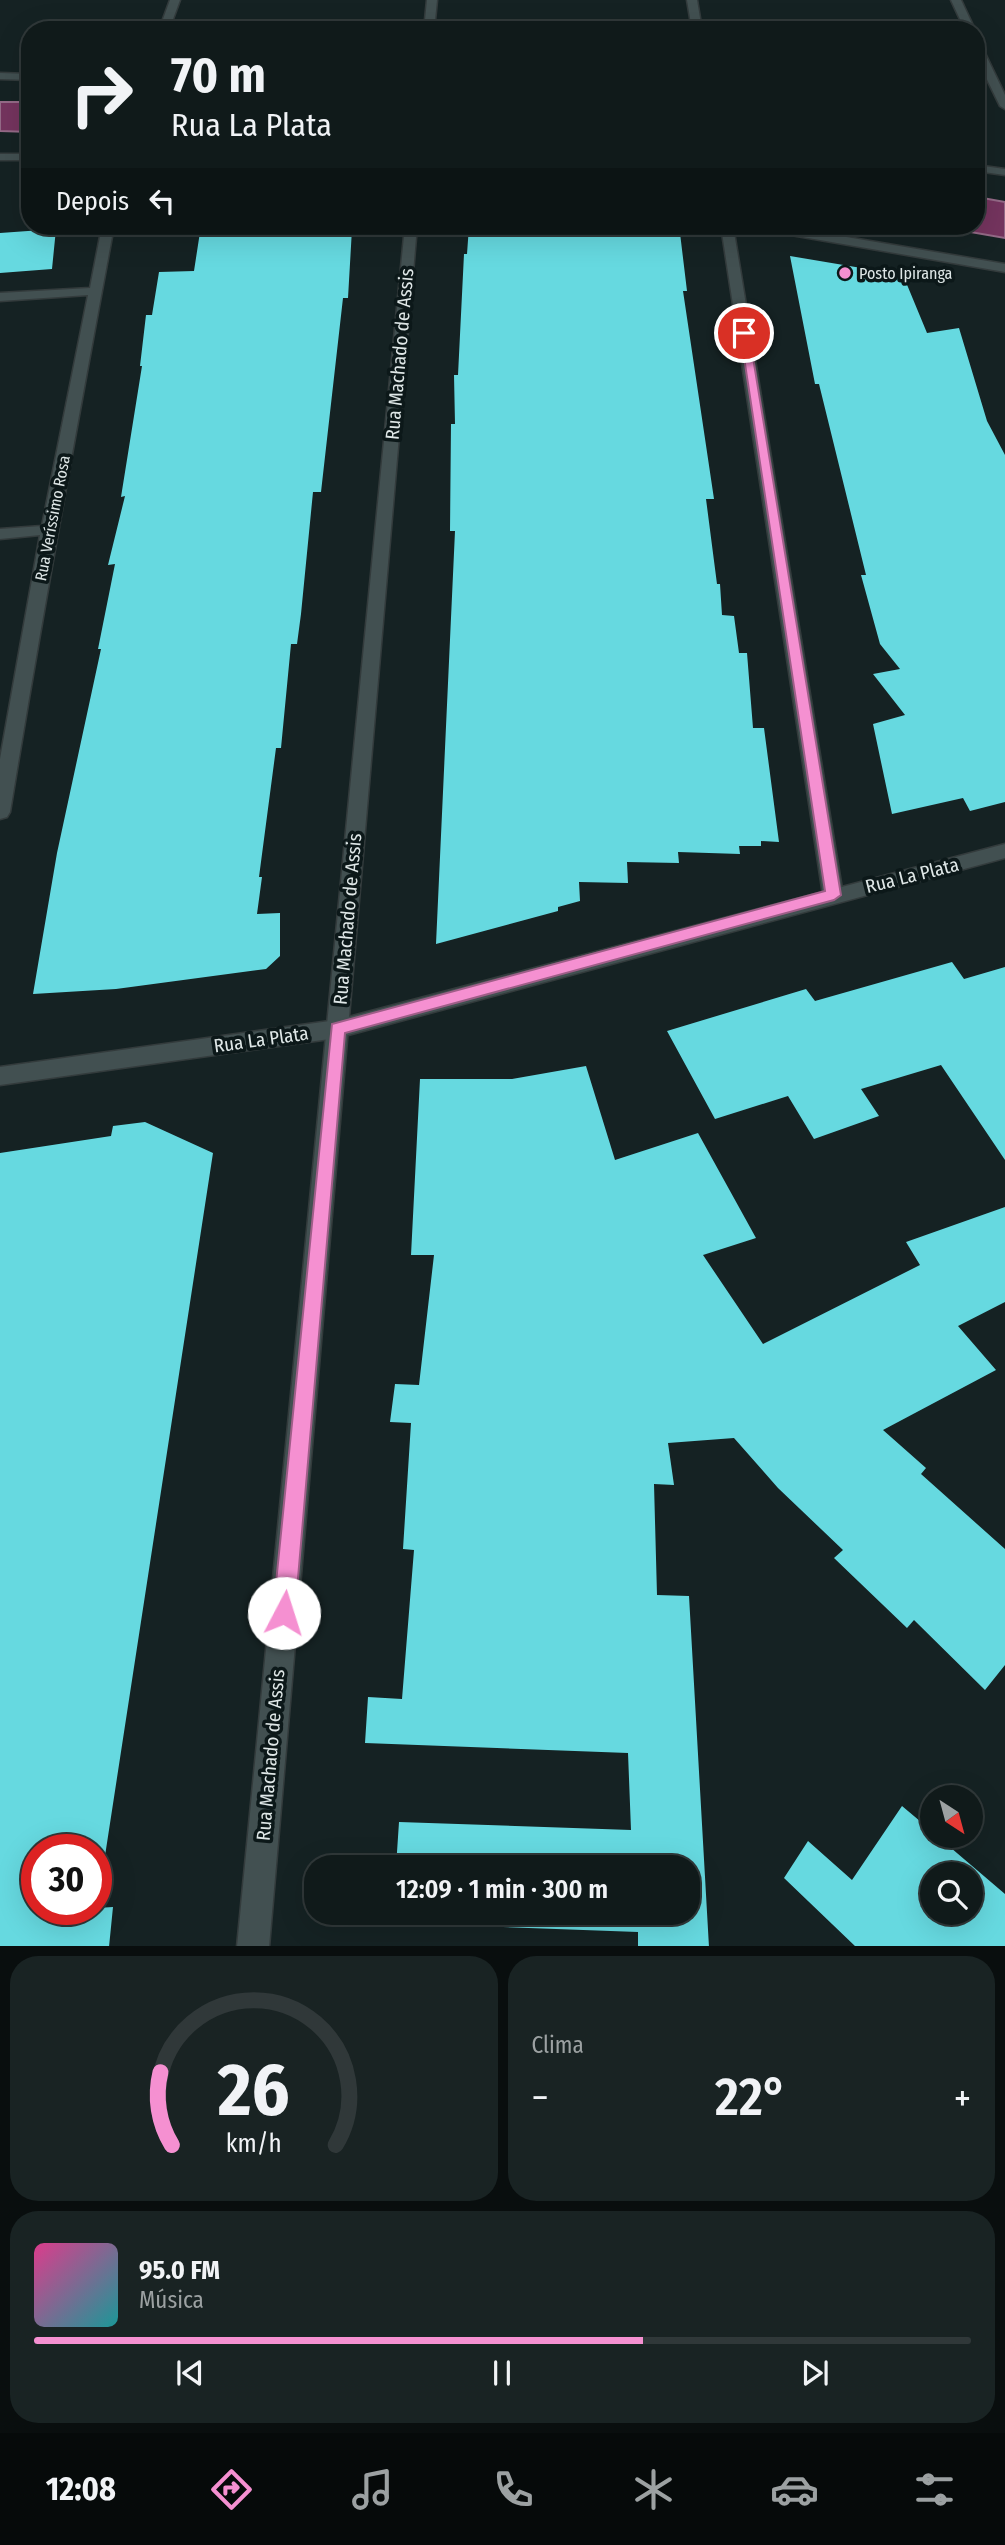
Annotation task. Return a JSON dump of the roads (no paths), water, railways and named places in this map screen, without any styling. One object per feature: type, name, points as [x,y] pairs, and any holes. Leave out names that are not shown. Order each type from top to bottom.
[{"type":"street","points":[[167,21],[175,0]]},
{"type":"street","points":[[430,21],[432,0]]},
{"type":"street","points":[[692,0],[696,21]]},
{"type":"street","points":[[956,0],[966,21]]},
{"type":"street","points":[[985,64],[1005,106]]},
{"type":"street","points":[[0,76],[21,77]]},
{"type":"street","points":[[0,157],[21,157]]},
{"type":"street","points":[[985,169],[1005,172]]},
{"type":"street","name":"Rua Veríssimo Rosa","points":[[0,812],[49,530],[106,235]]},
{"type":"street","name":"Rua Machado de Assis","points":[[253,1946],[410,235]]},
{"type":"street","points":[[728,235],[834,895]]},
{"type":"street","points":[[814,235],[1005,268]]},
{"type":"street","points":[[0,297],[97,291]]},
{"type":"street","points":[[0,534],[49,530]]},
{"type":"street","name":"Rua La Plata","points":[[0,1076],[337,1028],[1005,851]]},
{"type":"place","name":"Posto Ipiranga","points":[[845,273]]}]
